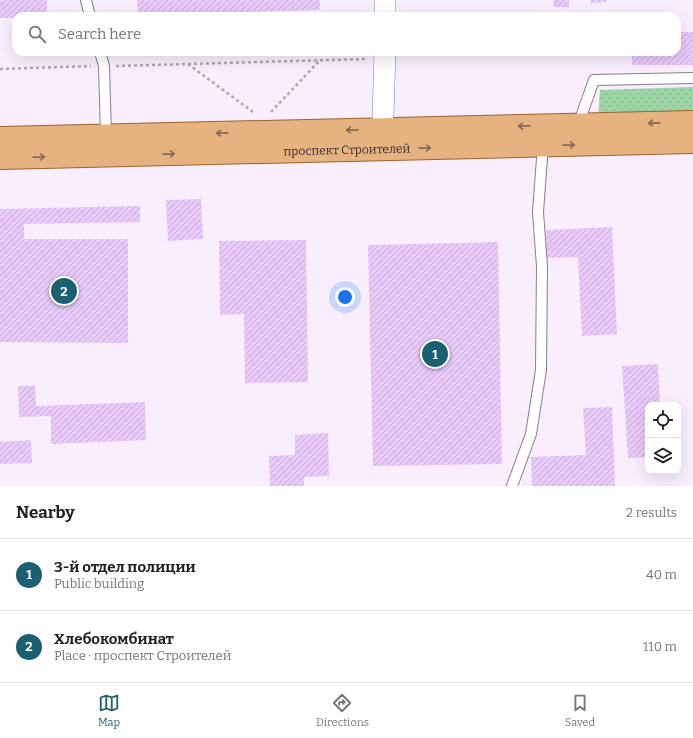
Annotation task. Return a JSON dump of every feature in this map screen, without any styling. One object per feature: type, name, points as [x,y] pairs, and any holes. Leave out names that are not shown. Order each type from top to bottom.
[{"type":"main road","name":"проспект Строителей","points":[[0,158],[382,139],[578,125],[693,122]]},
{"type":"main road","name":"проспект Строителей","points":[[0,138],[106,135],[382,139],[544,145],[693,142]]},
{"type":"street","points":[[385,12],[386,0]]},
{"type":"street","points":[[382,139],[385,56]]},
{"type":"lane","points":[[86,0],[89,12]]},
{"type":"lane","points":[[101,56],[104,66],[106,135]]},
{"type":"lane","points":[[578,125],[594,80],[693,78]]},
{"type":"lane","points":[[512,486],[531,434],[541,370],[542,266],[538,212],[544,145]]},
{"type":"path","points":[[0,69],[320,60],[372,56]]},
{"type":"path","points":[[269,115],[320,60]]},
{"type":"path","points":[[188,64],[257,116]]},
{"type":"green space","points":[[693,87],[693,117],[598,119],[600,90]]},
{"type":"building","points":[[0,0],[47,0],[47,12],[12,12],[12,18],[0,18]]},
{"type":"building","points":[[137,0],[320,0],[320,10],[247,12],[138,12]]},
{"type":"building","points":[[553,0],[569,0],[569,7],[554,7]]},
{"type":"building","points":[[590,0],[606,0],[606,2],[591,3]]},
{"type":"building","points":[[681,32],[693,32],[693,65],[632,65],[632,56],[681,56]]},
{"type":"building","points":[[201,199],[203,239],[168,241],[166,200]]},
{"type":"building","points":[[140,206],[140,222],[24,224],[24,239],[128,239],[128,343],[0,342],[0,209]]},
{"type":"building","points":[[612,227],[617,334],[582,336],[578,257],[547,258],[546,230]]},
{"type":"building","points":[[306,240],[308,382],[245,383],[244,314],[220,315],[219,241]]},
{"type":"building","points":[[498,242],[502,464],[373,466],[368,245]]},
{"type":"building","points":[[658,364],[660,402],[645,402],[645,457],[628,458],[622,366]]},
{"type":"building","points":[[18,386],[35,386],[36,406],[145,402],[146,440],[51,444],[51,416],[19,417]]},
{"type":"building","points":[[612,407],[615,486],[532,486],[531,457],[586,455],[583,408]]},
{"type":"building","points":[[328,433],[329,476],[304,477],[304,486],[270,486],[269,456],[295,455],[295,435]]},
{"type":"building","points":[[31,440],[32,463],[0,464],[0,442]]},
{"type":"place","name":"Хлебокомбинат","points":[[64,291]]},
{"type":"place","name":"3-й отдел полиции","points":[[435,354]]}]
